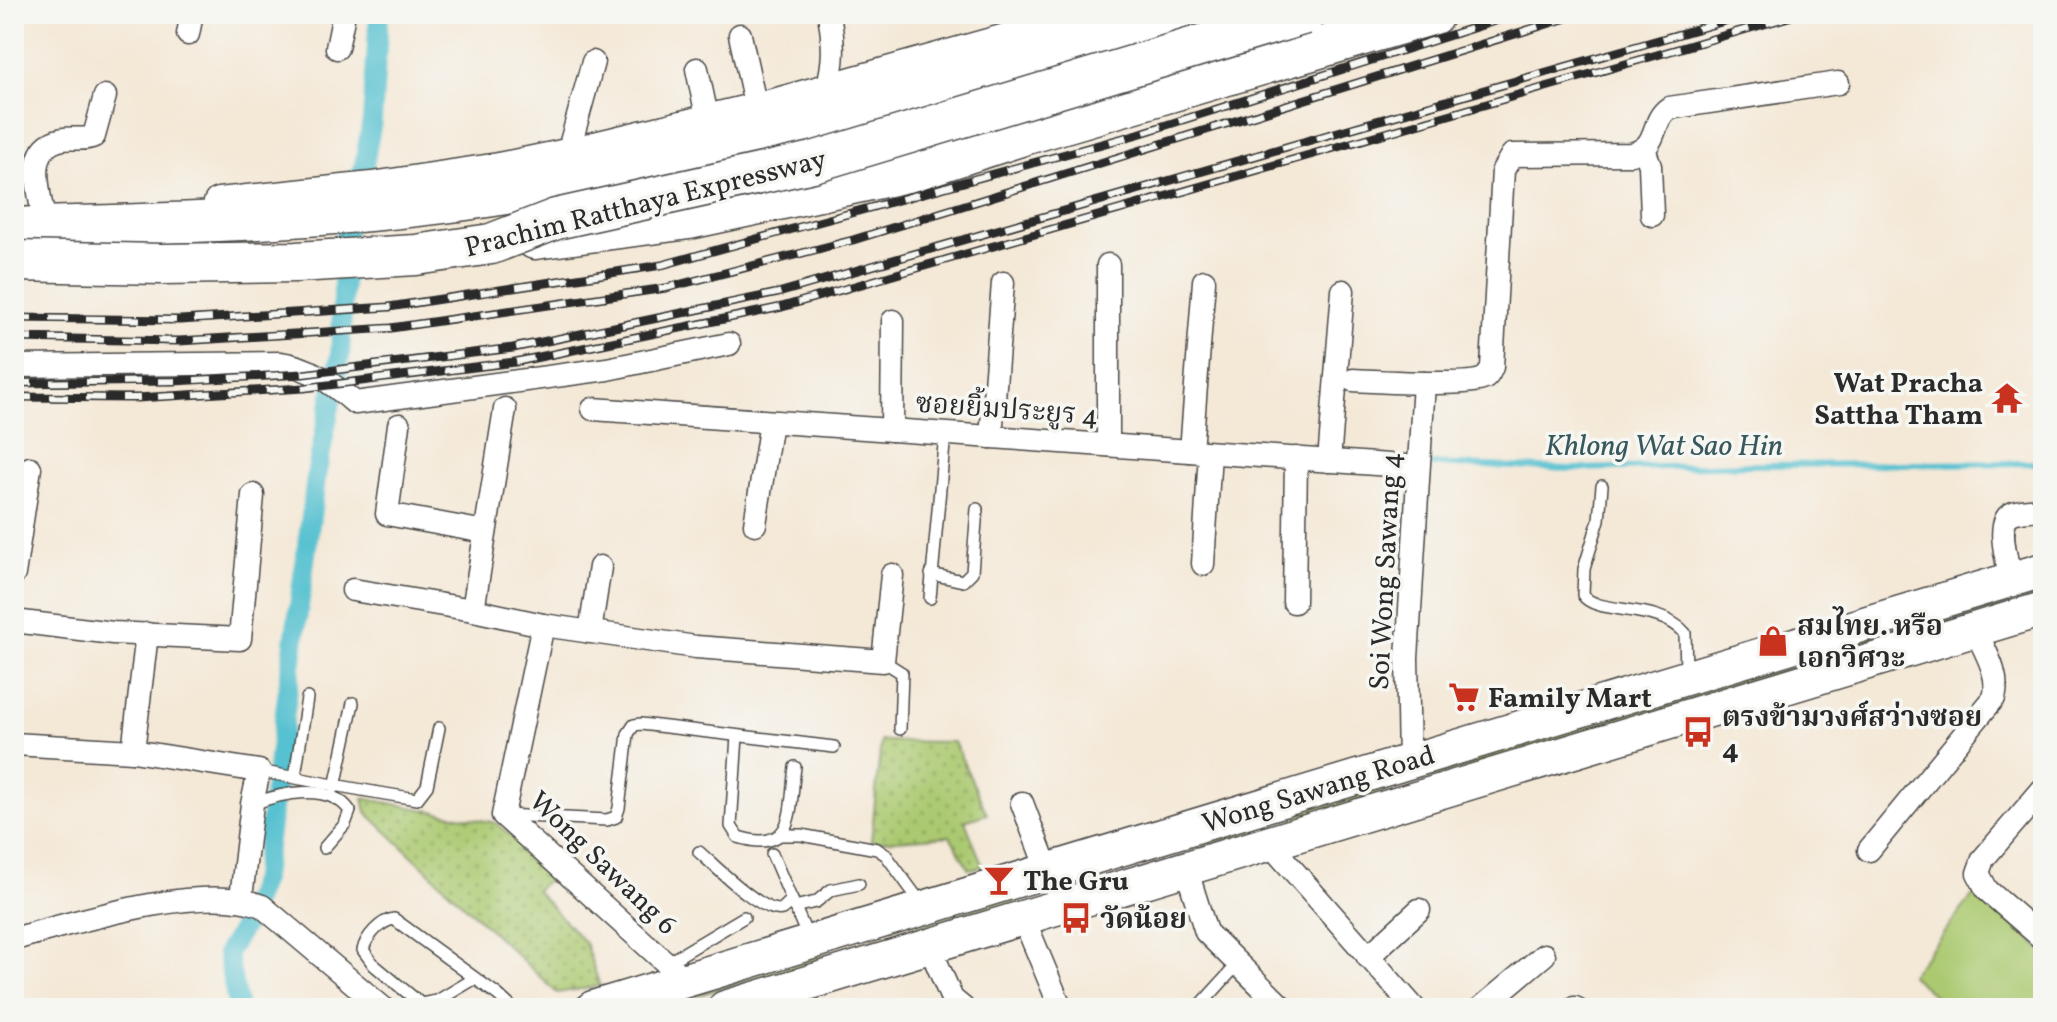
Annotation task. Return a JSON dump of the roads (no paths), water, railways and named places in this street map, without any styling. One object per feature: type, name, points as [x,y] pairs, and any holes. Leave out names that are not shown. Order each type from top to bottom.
[{"type":"highway","name":"Prachim Ratthaya Expressway","points":[[24,218],[172,223],[370,212],[468,200],[583,180],[809,124],[1173,14]]},
{"type":"highway","name":"Prachim Ratthaya Expressway","points":[[14,261],[162,264],[296,262],[416,255],[491,244],[556,219],[813,162],[1305,14]]},
{"type":"highway","points":[[491,244],[689,219],[912,171],[1020,136],[1434,14]]},
{"type":"main road","points":[[24,218],[111,214],[267,198],[499,168],[708,121],[1095,14]]},
{"type":"main road","points":[[14,250],[153,251],[294,247],[502,232],[587,218],[809,154],[1250,14]]},
{"type":"main road","name":"Wong Sawang Road","points":[[593,1008],[676,972],[810,941],[2043,570]]},
{"type":"main road","name":"Wong Sawang Road","points":[[725,1008],[2043,609]]},
{"type":"street","points":[[337,48],[344,14]]},
{"type":"street","points":[[827,89],[835,49],[829,14]]},
{"type":"street","points":[[740,35],[756,108]]},
{"type":"street","points":[[568,153],[593,62]]},
{"type":"street","points":[[697,69],[708,121]]},
{"type":"street","points":[[1353,380],[1424,383],[1485,378],[1492,367],[1503,170],[1512,155],[1631,154],[1651,143],[1663,112],[1669,108],[1838,83]]},
{"type":"street","points":[[24,218],[37,180],[40,155],[53,142],[87,140],[94,136],[105,96]]},
{"type":"street","points":[[1644,149],[1650,165],[1652,215]]},
{"type":"street","points":[[1108,265],[1108,445]]},
{"type":"street","points":[[1203,564],[1200,452],[1204,281]]},
{"type":"street","points":[[991,437],[1003,283]]},
{"type":"street","points":[[1329,461],[1343,291]]},
{"type":"street","points":[[892,430],[893,321]]},
{"type":"street","points":[[14,366],[280,363],[302,366],[355,403],[607,369],[729,344]]},
{"type":"street","name":"Soi Wong Sawang 4","points":[[1409,761],[1407,658],[1424,383]]},
{"type":"street","points":[[473,610],[505,409]]},
{"type":"street","name":"ซอยยิ้มประยูร 4","points":[[593,409],[1418,467]]},
{"type":"street","points":[[755,524],[771,422]]},
{"type":"street","points":[[399,425],[387,514],[485,532]]},
{"type":"street","points":[[1294,602],[1296,458]]},
{"type":"street","points":[[14,574],[30,468]]},
{"type":"street","points":[[14,621],[113,633],[240,639],[253,495]]},
{"type":"street","points":[[2011,579],[2003,533],[2004,520],[2011,513],[2039,509]]},
{"type":"street","points":[[590,632],[600,567]]},
{"type":"street","points":[[353,590],[543,625],[696,647],[883,661],[892,575]]},
{"type":"street","name":"Wong Sawang 6","points":[[543,625],[503,815],[676,972]]},
{"type":"street","points":[[1869,850],[1994,698],[1997,686],[1995,677],[1975,629]]},
{"type":"street","points":[[133,751],[147,634]]},
{"type":"street","points":[[14,744],[133,751],[271,773],[259,801],[250,901]]},
{"type":"street","points":[[2043,789],[1983,859],[1978,873],[1987,890],[2043,939]]},
{"type":"street","points":[[1022,803],[1047,869]]},
{"type":"street","points":[[1269,843],[1414,1008]]},
{"type":"street","points":[[1186,868],[1206,932],[1283,1008]]},
{"type":"street","points":[[14,939],[99,915],[174,902],[250,901],[383,1008]]},
{"type":"street","points":[[1368,957],[1419,910]]},
{"type":"street","points":[[1023,917],[1060,1006]]},
{"type":"street","points":[[929,945],[952,999],[963,1008]]},
{"type":"street","points":[[1481,1008],[1544,955]]},
{"type":"lane","points":[[930,598],[945,434]]},
{"type":"lane","points":[[1602,486],[1599,520],[1584,569],[1583,595],[1594,605],[1645,611],[1676,623],[1685,633],[1685,677]]},
{"type":"lane","points":[[931,574],[963,581],[972,572],[977,509]]},
{"type":"lane","points":[[883,661],[902,673],[900,729]]},
{"type":"lane","points":[[295,776],[307,698]]},
{"type":"lane","points":[[335,787],[353,703]]},
{"type":"lane","points":[[503,815],[607,820],[616,817],[628,734],[634,725],[834,747]]},
{"type":"lane","points":[[271,773],[335,787],[417,799],[427,786],[439,728]]},
{"type":"lane","points":[[737,736],[731,826],[738,837],[757,843],[781,835],[801,835],[877,849],[886,855],[924,906]]},
{"type":"lane","points":[[781,835],[787,826],[795,767]]},
{"type":"lane","points":[[259,801],[313,792],[344,802],[350,811],[345,824],[324,848]]},
{"type":"lane","points":[[699,852],[762,904],[775,910],[793,903],[816,902],[831,890],[859,884]]},
{"type":"lane","points":[[772,854],[810,941]]},
{"type":"lane","points":[[676,972],[744,917]]},
{"type":"lane","points":[[474,979],[437,1001],[421,1004],[374,965],[363,950],[365,941],[386,920],[394,919],[474,979],[512,1008]]},
{"type":"lane","points":[[1198,1008],[1237,965]]},
{"type":"waterway","points":[[238,1007],[227,953],[244,925],[263,877],[317,471],[340,357],[346,219],[364,165],[372,121],[379,14]]},
{"type":"waterway","name":"Khlong Wat Sao Hin","points":[[1430,464],[1572,469],[2043,463]]},
{"type":"railway","points":[[14,318],[180,320],[389,307],[662,265],[1138,134],[1517,14]]},
{"type":"railway","points":[[14,338],[179,341],[391,328],[666,288],[853,240],[1579,14]]},
{"type":"railway","points":[[14,383],[174,381],[303,374],[513,348],[778,293],[1749,14]]},
{"type":"railway","points":[[14,397],[137,398],[304,388],[515,362],[782,307],[1799,14]]},
{"type":"place","name":"Wat Pracha Sattha Tham","points":[[2007,398]]},
{"type":"place","name":"สมไทย. หรือ เอกวิศวะ","points":[[1773,641]]},
{"type":"place","name":"Family Mart","points":[[1464,697]]},
{"type":"place","name":"ตรงข้ามวงศ์สว่างซอย 4","points":[[1698,732]]},
{"type":"place","name":"The Gru","points":[[999,880]]},
{"type":"place","name":"วัดน้อย","points":[[1076,918]]}]
